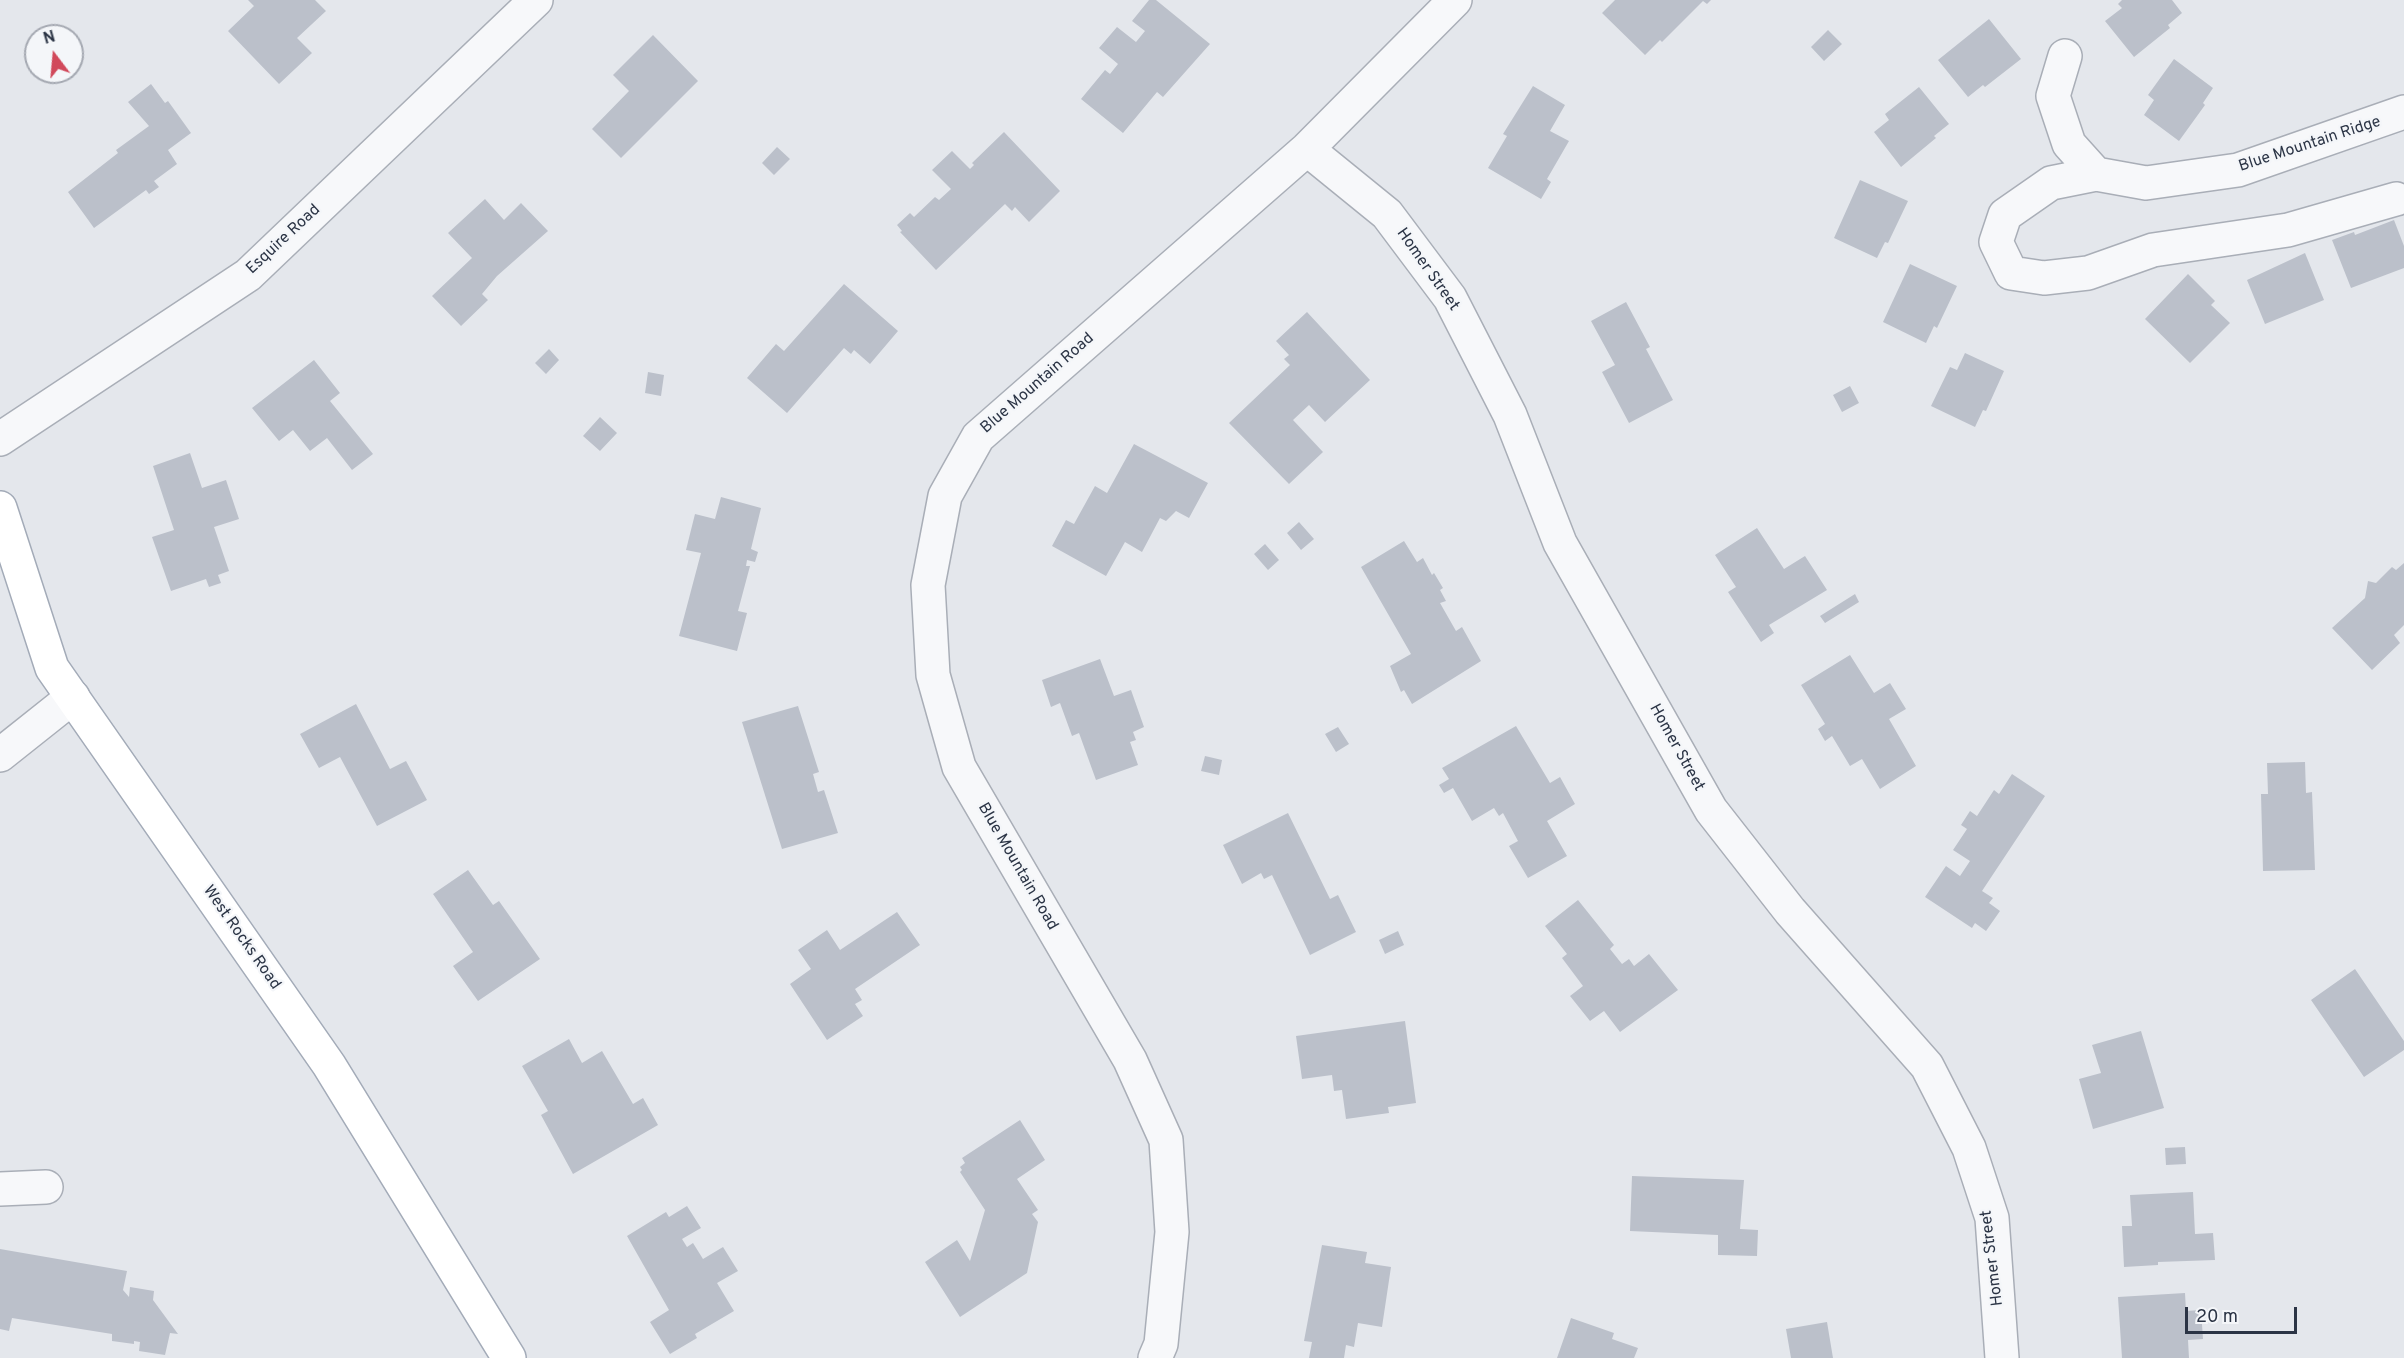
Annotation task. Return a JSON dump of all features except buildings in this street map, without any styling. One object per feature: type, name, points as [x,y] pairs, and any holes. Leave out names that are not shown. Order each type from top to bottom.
[{"type":"main road","name":"West Rocks Road","points":[[0,508],[52,668],[329,1065],[509,1358]]},
{"type":"street","name":"Esquire Road","points":[[0,439],[248,275],[536,0]]},
{"type":"street","name":"Blue Mountain Road","points":[[1155,1358],[1161,1344],[1172,1232],[1166,1140],[1130,1060],[959,767],[933,675],[928,585],[945,496],[978,436],[1307,149],[1455,0]]},
{"type":"street","points":[[2065,56],[2053,96],[2069,144],[2096,174]]},
{"type":"street","name":"Blue Mountain Ridge","points":[[2096,174],[2146,183],[2238,170],[2404,112]]},
{"type":"street","name":"Homer Street","points":[[1307,149],[1387,214],[1450,298],[1510,415],[1560,543],[1711,810],[1790,911],[1927,1066],[1969,1148],[1992,1218],[2002,1358]]},
{"type":"street","points":[[2096,174],[2051,183],[2005,215],[1996,242],[2011,273],[2044,278],[2088,273],[2153,250],[2288,230],[2396,199]]},
{"type":"street","points":[[0,755],[73,697]]},
{"type":"street","points":[[0,1189],[46,1187]]}]
